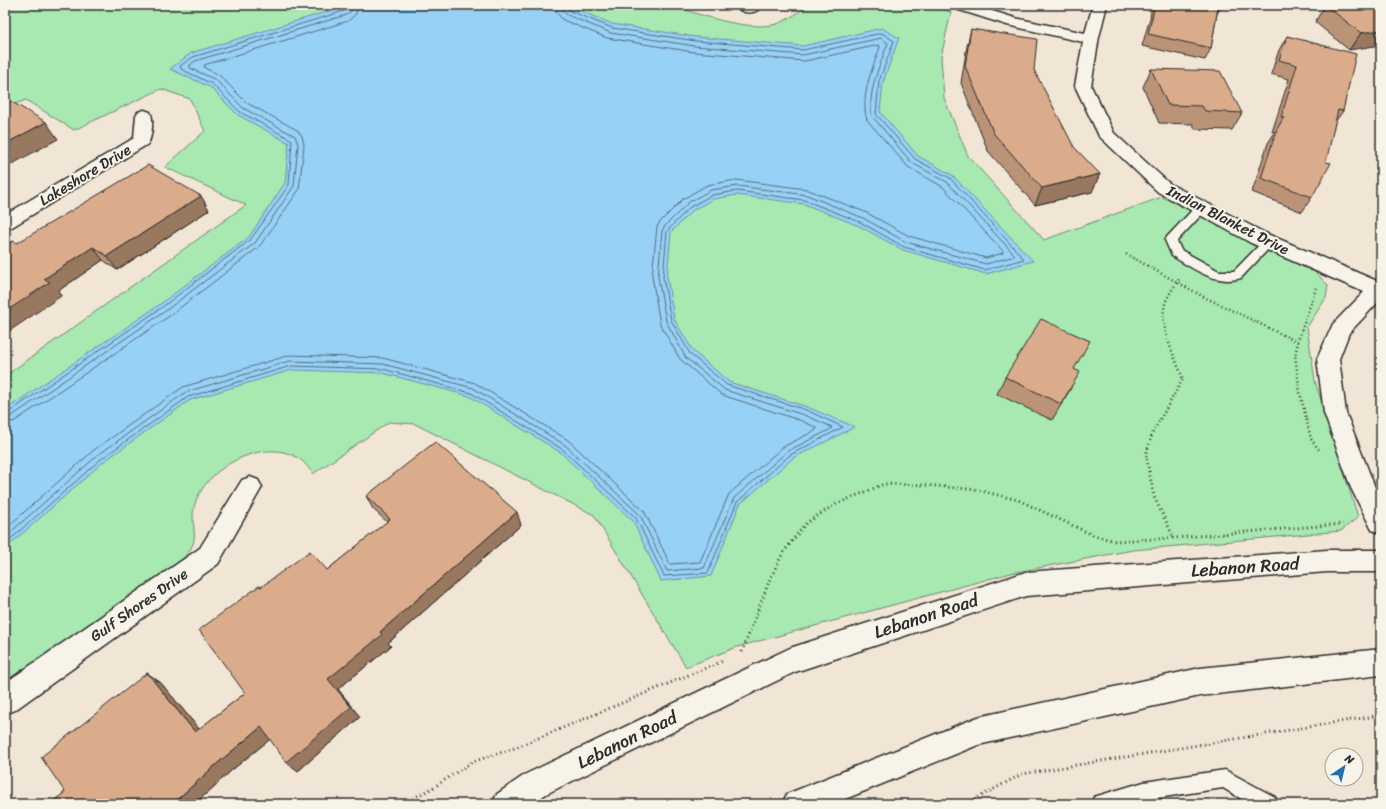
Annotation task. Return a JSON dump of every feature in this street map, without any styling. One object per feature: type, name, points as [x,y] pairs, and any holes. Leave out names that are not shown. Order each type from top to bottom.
[{"type":"street","points":[[742,5],[752,8],[756,5]]},
{"type":"street","points":[[958,5],[1012,22],[1090,39]]},
{"type":"street","name":"Indian Blanket Drive","points":[[1100,5],[1090,39],[1084,86],[1107,136],[1164,188],[1269,242],[1380,295]]},
{"type":"street","name":"Lakeshore Drive","points":[[5,223],[142,140],[144,115]]},
{"type":"street","points":[[1380,295],[1340,329],[1328,359],[1335,413],[1364,488],[1381,522]]},
{"type":"street","name":"Gulf Shores Drive","points":[[5,700],[209,556],[250,487]]},
{"type":"street","name":"Lebanon Road","points":[[507,804],[536,784],[790,661],[1026,584],[1327,561],[1381,561]]},
{"type":"street","points":[[797,804],[978,731],[1200,682],[1381,662]]},
{"type":"lane","points":[[1201,208],[1171,240],[1176,253],[1217,275],[1237,275],[1269,242]]},
{"type":"lane","points":[[1100,804],[1144,791],[1225,779],[1268,804]]},
{"type":"path","points":[[1126,254],[1204,297],[1298,342]]},
{"type":"path","points":[[1174,538],[1154,497],[1146,454],[1153,432],[1183,379],[1163,324],[1163,313],[1166,300],[1177,282],[1195,263]]},
{"type":"path","points":[[737,654],[744,651],[770,579],[783,553],[805,524],[834,505],[884,484],[925,485],[978,490],[1018,500],[1093,535],[1115,541],[1174,538],[1343,524]]},
{"type":"path","points":[[401,804],[431,789],[472,762],[512,749],[589,718],[730,657]]},
{"type":"path","points":[[966,804],[1022,774],[1381,715]]},
{"type":"green space","points":[[5,5],[672,5],[722,21],[761,26],[772,25],[786,20],[807,5],[929,5],[951,12],[941,57],[944,98],[968,156],[1044,240],[1162,197],[1315,272],[1328,285],[1326,298],[1307,327],[1315,381],[1358,517],[1341,531],[1133,550],[1011,573],[737,647],[686,667],[594,515],[415,424],[389,422],[313,474],[301,460],[296,457],[284,452],[271,451],[257,452],[243,457],[218,471],[208,481],[195,503],[193,514],[194,541],[183,559],[42,662],[5,686],[5,376],[246,205],[165,167],[205,131],[190,99],[161,89],[74,130],[26,100],[5,108]]},
{"type":"water","points":[[349,5],[567,5],[612,24],[696,37],[803,46],[882,28],[899,38],[883,82],[880,112],[918,156],[952,175],[1033,261],[986,274],[903,250],[859,226],[804,204],[737,195],[713,199],[693,210],[671,232],[667,277],[674,319],[693,351],[729,382],[807,407],[855,427],[793,458],[740,504],[711,576],[661,581],[633,521],[560,452],[469,396],[383,373],[292,370],[190,400],[103,462],[5,549],[5,410],[159,305],[249,237],[285,183],[289,143],[238,115],[210,87],[170,69],[191,53]]},
{"type":"building","points":[[1155,5],[1221,5],[1221,7],[1218,7],[1211,48],[1148,34]]},
{"type":"building","points":[[1325,5],[1381,5],[1381,30],[1361,33]]},
{"type":"building","points":[[971,29],[1037,39],[1034,70],[1074,147],[1100,174],[1042,188],[994,134],[965,66]]},
{"type":"building","points":[[1287,36],[1356,54],[1343,111],[1338,110],[1326,162],[1331,163],[1312,197],[1261,178],[1277,129],[1284,117],[1281,117],[1297,65],[1279,60]]},
{"type":"building","points":[[1151,69],[1220,71],[1242,113],[1205,111],[1202,106],[1168,105]]},
{"type":"building","points":[[5,98],[46,122],[5,144]]},
{"type":"building","points":[[148,165],[201,196],[107,256],[93,247],[44,279],[50,282],[5,312],[5,246],[13,241],[17,243]]},
{"type":"building","points":[[1041,319],[1090,341],[1074,369],[1080,372],[1061,404],[1005,377]]},
{"type":"building","points":[[435,442],[517,512],[380,632],[382,635],[328,679],[351,707],[286,762],[261,727],[172,804],[50,804],[65,792],[41,757],[147,673],[195,732],[245,693],[199,630],[310,551],[327,570],[390,519],[366,496]]}]
